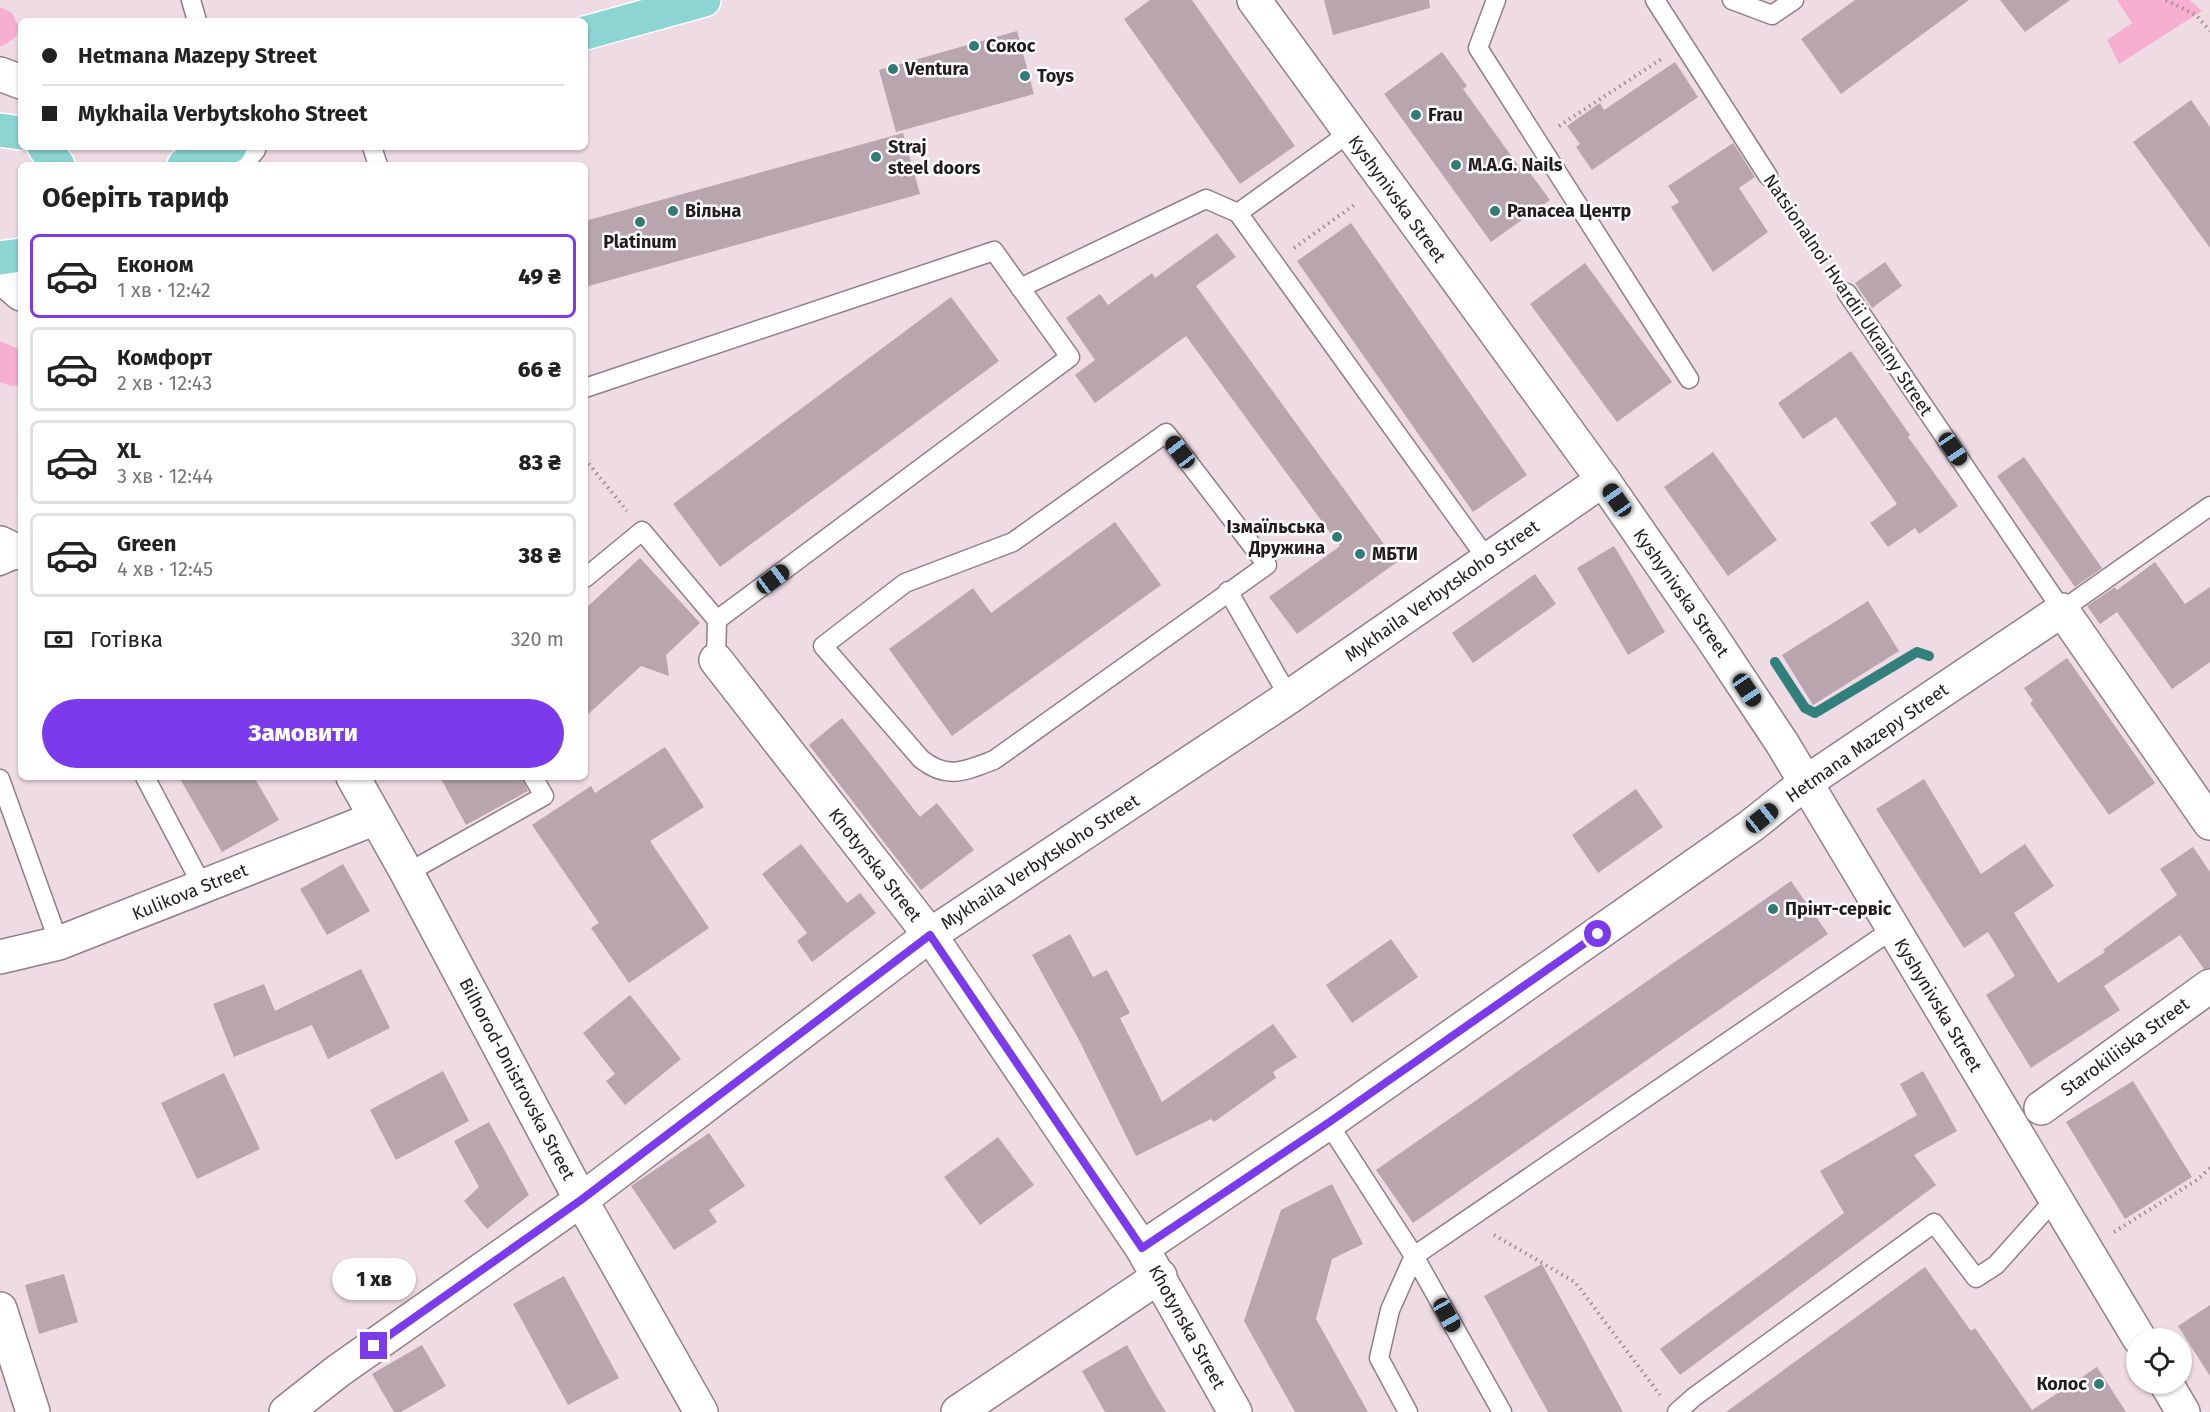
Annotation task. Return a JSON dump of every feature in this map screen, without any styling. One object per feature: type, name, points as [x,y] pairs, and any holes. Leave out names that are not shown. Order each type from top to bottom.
[{"type":"main road","points":[[588,32],[704,0]]},
{"type":"main road","points":[[39,150],[54,162]]},
{"type":"main road","points":[[192,162],[222,150]]},
{"type":"main road","points":[[0,258],[18,255]]},
{"type":"street","name":"Kyshynivska Street","points":[[1254,0],[1603,480],[1782,743],[2133,1328]]},
{"type":"street","points":[[0,74],[18,81]]},
{"type":"street","points":[[235,162],[246,150]]},
{"type":"street","points":[[0,276],[18,291]]},
{"type":"street","points":[[0,308],[18,316]]},
{"type":"street","name":"Mykhaila Verbytskoho Street","points":[[286,1412],[338,1371],[581,1200],[930,935],[1289,697],[1603,480]]},
{"type":"street","points":[[0,543],[18,553]]},
{"type":"street","name":"Hetmana Mazepy Street","points":[[1142,1248],[1328,1123],[1751,826],[1805,783],[2062,610]]},
{"type":"street","name":"Natsionalnoi Hvardii Ukrainy Street","points":[[2062,610],[2210,823]]},
{"type":"street","name":"Khotynska Street","points":[[716,660],[930,935],[1160,1276],[1235,1412]]},
{"type":"street","name":"Bilhorod-Dnistrovska Street","points":[[355,780],[407,873],[581,1200],[701,1412]]},
{"type":"street","name":"Kulikova Street","points":[[0,957],[59,943],[376,818]]},
{"type":"street","name":"Starokiliiska Street","points":[[2047,1103],[2210,986]]},
{"type":"street","points":[[958,1412],[1160,1276]]},
{"type":"street","points":[[0,1309],[33,1412]]},
{"type":"street","points":[[2172,1394],[2183,1412]]},
{"type":"lane","points":[[191,0],[196,18]]},
{"type":"lane","points":[[1496,0],[1478,48],[1689,379]]},
{"type":"lane","name":"Natsionalnoi Hvardii Ukrainy Street","points":[[1655,0],[1768,176]]},
{"type":"lane","points":[[1732,0],[1772,15],[1794,0]]},
{"type":"lane","points":[[1238,213],[1349,133]]},
{"type":"lane","points":[[1020,288],[1206,199],[1238,213],[1487,559]]},
{"type":"lane","points":[[588,387],[993,251],[1070,357],[717,620]]},
{"type":"lane","name":"Natsionalnoi Hvardii Ukrainy Street","points":[[1847,293],[2062,610]]},
{"type":"lane","points":[[1166,433],[1267,565],[1228,591],[994,760],[961,771],[934,770],[921,759],[823,646],[905,583],[1013,542],[1166,433]]},
{"type":"lane","points":[[2062,610],[2210,506]]},
{"type":"lane","points":[[588,576],[642,531],[717,620],[716,660]]},
{"type":"lane","points":[[0,566],[18,557]]},
{"type":"lane","points":[[1228,591],[1289,697]]},
{"type":"lane","points":[[0,779],[59,943]]},
{"type":"lane","points":[[146,780],[203,887]]},
{"type":"lane","points":[[407,873],[544,796],[535,780]]},
{"type":"lane","points":[[1408,1412],[1379,1358],[1390,1310],[1414,1256],[1893,929]]},
{"type":"lane","points":[[1328,1123],[1414,1256],[1502,1412]]},
{"type":"lane","points":[[1672,1407],[1694,1397],[1934,1223],[1976,1278],[1996,1265],[2055,1199]]},
{"type":"path","points":[[2166,0],[2196,15],[2210,32]]},
{"type":"path","points":[[1537,140],[1683,45]]},
{"type":"path","name":"Natsionalnoi Hvardii Ukrainy Street","points":[[1768,176],[1847,293]]},
{"type":"path","points":[[1273,263],[1357,203]]},
{"type":"path","points":[[588,463],[642,531]]},
{"type":"path","points":[[2114,1232],[2197,1180],[2210,1168]]},
{"type":"path","points":[[1468,1220],[1575,1282],[1672,1407]]},
{"type":"shaded area","points":[[2117,0],[2190,0],[2202,11],[2119,64],[2107,40],[2132,23]]},
{"type":"shaded area","points":[[0,7],[12,13],[18,30],[15,38],[0,46]]},
{"type":"shaded area","points":[[0,341],[18,349],[18,385],[11,386],[0,382]]},
{"type":"building","points":[[1150,0],[1192,0],[1295,146],[1240,184],[1124,19]]},
{"type":"building","points":[[1324,0],[1429,0],[1430,8],[1333,35]]},
{"type":"building","points":[[1855,0],[1969,0],[1841,94],[1801,39]]},
{"type":"building","points":[[2000,0],[2070,0],[2025,32]]},
{"type":"building","points":[[1017,31],[1034,94],[896,132],[879,70]]},
{"type":"building","points":[[1442,52],[1467,86],[1463,89],[1520,168],[1524,165],[1550,200],[1491,242],[1384,94]]},
{"type":"building","points":[[1675,62],[1698,97],[1592,170],[1576,147],[1580,144],[1567,126],[1600,103],[1604,110]]},
{"type":"building","points":[[2191,100],[2210,127],[2210,248],[2133,142]]},
{"type":"building","points":[[903,133],[920,194],[588,286],[588,220]]},
{"type":"building","points":[[1733,143],[1755,177],[1739,188],[1768,232],[1713,272],[1671,207],[1679,202],[1668,186]]},
{"type":"building","points":[[1351,223],[1527,475],[1473,512],[1297,261]]},
{"type":"building","points":[[1217,233],[1236,257],[1196,286],[1397,562],[1297,634],[1269,597],[1340,546],[1186,336],[1095,403],[1075,375],[1095,360],[1066,318],[1100,294],[1108,305],[1152,273],[1155,278]]},
{"type":"building","points":[[1885,262],[1902,286],[1872,308],[1855,283]]},
{"type":"building","points":[[1585,263],[1672,382],[1617,422],[1530,304]]},
{"type":"building","points":[[951,297],[999,361],[720,567],[673,504]]},
{"type":"building","points":[[1851,351],[1910,435],[1908,437],[1958,506],[1919,534],[1915,528],[1888,547],[1870,523],[1897,504],[1836,417],[1803,439],[1778,403]]},
{"type":"building","points":[[1713,452],[1777,540],[1728,576],[1664,487]]},
{"type":"building","points":[[2024,457],[2102,568],[2075,587],[1997,476]]},
{"type":"building","points":[[1115,522],[1161,585],[952,736],[889,649],[973,588],[991,613]]},
{"type":"building","points":[[1614,546],[1665,632],[1628,655],[1577,568]]},
{"type":"building","points":[[640,558],[700,623],[666,655],[669,676],[641,666],[588,714],[588,606]]},
{"type":"building","points":[[2155,562],[2185,604],[2210,587],[2210,662],[2172,689],[2117,612],[2100,624],[2087,606],[2115,587],[2117,590]]},
{"type":"building","points":[[1535,574],[1556,604],[1473,663],[1452,633]]},
{"type":"building","points":[[1868,601],[1899,651],[1813,705],[1782,655]]},
{"type":"building","points":[[2067,658],[2155,783],[2109,815],[2030,703],[2033,701],[2024,688]]},
{"type":"building","points":[[842,718],[920,817],[937,803],[974,850],[921,890],[809,745]]},
{"type":"building","points":[[665,747],[704,807],[650,841],[709,928],[629,983],[591,928],[599,923],[532,825],[591,786],[595,793]]},
{"type":"building","points":[[1924,779],[1981,874],[2025,844],[2054,886],[2014,913],[2058,983],[2105,952],[2103,950],[2177,895],[2160,869],[2193,847],[2210,872],[2210,968],[2204,969],[2180,935],[2104,986],[2120,1010],[2031,1068],[1986,995],[2015,976],[1988,932],[1964,948],[1876,809]]},
{"type":"building","points":[[181,780],[256,780],[279,820],[222,852]]},
{"type":"building","points":[[442,780],[523,780],[528,791],[466,825]]},
{"type":"building","points":[[1636,789],[1663,827],[1598,873],[1572,835]]},
{"type":"building","points":[[801,844],[847,903],[860,893],[876,913],[812,962],[797,941],[807,933],[762,874]]},
{"type":"building","points":[[343,864],[370,911],[327,935],[300,889]]},
{"type":"building","points":[[1791,881],[1828,934],[1413,1223],[1376,1170]]},
{"type":"building","points":[[1070,934],[1093,977],[1107,970],[1130,1013],[1120,1018],[1162,1102],[1273,1024],[1297,1057],[1273,1072],[1276,1078],[1214,1122],[1211,1119],[1136,1156],[1079,1040],[1032,955]]},
{"type":"building","points":[[1391,939],[1418,977],[1352,1023],[1326,985]]},
{"type":"building","points":[[361,969],[390,1028],[328,1059],[312,1025],[234,1057],[213,1004],[264,984],[275,1011]]},
{"type":"building","points":[[630,995],[681,1059],[625,1105],[606,1081],[615,1074],[583,1033]]},
{"type":"building","points":[[443,1071],[469,1121],[396,1160],[370,1110]]},
{"type":"building","points":[[1923,1071],[1957,1131],[1914,1155],[1936,1185],[1680,1375],[1660,1349],[1844,1213],[1820,1171],[1917,1115],[1900,1084]]},
{"type":"building","points":[[224,1073],[260,1149],[197,1179],[161,1103]]},
{"type":"building","points":[[2133,1081],[2192,1177],[2125,1219],[2066,1122]]},
{"type":"building","points":[[489,1122],[529,1195],[487,1229],[464,1201],[479,1187],[454,1141]]},
{"type":"building","points":[[709,1133],[745,1186],[709,1210],[717,1222],[674,1250],[631,1186]]},
{"type":"building","points":[[998,1137],[1034,1185],[980,1225],[944,1177]]},
{"type":"building","points":[[1332,1184],[1363,1244],[1332,1259],[1316,1319],[1368,1412],[1295,1412],[1244,1321],[1281,1210]]},
{"type":"building","points":[[1542,1264],[1623,1412],[1548,1412],[1484,1296]]},
{"type":"building","points":[[1925,1267],[1971,1331],[1975,1328],[2032,1410],[2097,1367],[2126,1412],[1726,1412]]},
{"type":"building","points":[[64,1274],[78,1322],[39,1334],[25,1285]]},
{"type":"building","points":[[564,1276],[619,1378],[568,1405],[513,1304]]},
{"type":"building","points":[[2210,1305],[2210,1376],[2192,1348],[2192,1328],[2178,1326]]},
{"type":"building","points":[[422,1345],[446,1386],[401,1412],[394,1412],[372,1374]]},
{"type":"building","points":[[1127,1345],[1166,1412],[1105,1412],[1082,1371]]},
{"type":"waterway","points":[[1775,662],[1805,708],[1815,713],[1917,652],[1929,656]]},
{"type":"place","name":"Сокос","points":[[974,46]]},
{"type":"place","name":"Ventura","points":[[893,69]]},
{"type":"place","name":"Toys","points":[[1025,76]]},
{"type":"place","name":"Frau","points":[[1416,115]]},
{"type":"place","name":"Straj steel doors","points":[[876,157]]},
{"type":"place","name":"M.A.G. Nails","points":[[1456,165]]},
{"type":"place","name":"Вільна","points":[[673,211]]},
{"type":"place","name":"Panacea Центр","points":[[1495,211]]},
{"type":"place","name":"Platinum","points":[[640,222]]},
{"type":"place","name":"Ізмаїльська Дружина","points":[[1337,537]]},
{"type":"place","name":"МБТИ","points":[[1360,554]]},
{"type":"place","name":"Прінт-сервіс","points":[[1773,909]]},
{"type":"place","name":"Колос","points":[[2099,1384]]},
{"type":"route","points":[[374,1346],[581,1200],[930,935],[1142,1248],[1328,1123],[1598,934]]}]
